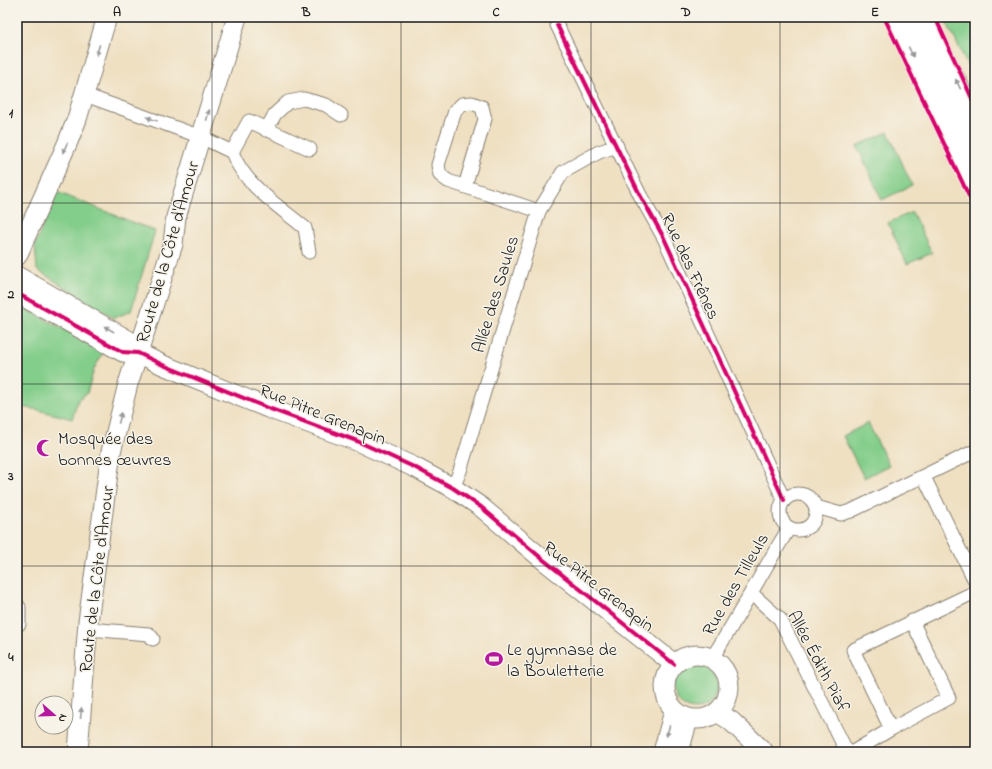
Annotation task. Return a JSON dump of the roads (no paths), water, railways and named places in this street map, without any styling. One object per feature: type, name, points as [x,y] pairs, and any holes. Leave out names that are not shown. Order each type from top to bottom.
[{"type":"street","points":[[17,256],[67,144],[85,95],[107,17]]},
{"type":"street","name":"Route de la Côte d'Amour","points":[[78,752],[88,629],[111,452],[138,353],[173,244],[176,217],[237,17]]},
{"type":"street","points":[[894,17],[975,186]]},
{"type":"street","points":[[909,17],[975,151]]},
{"type":"street","points":[[925,17],[975,119]]},
{"type":"street","name":"Rue des Frênes","points":[[557,25],[640,195],[668,245],[784,500]]},
{"type":"street","points":[[85,95],[201,137],[232,152],[237,165],[256,187],[305,228],[309,252]]},
{"type":"street","points":[[266,130],[275,114],[288,102],[304,100],[326,105],[341,115]]},
{"type":"street","points":[[465,186],[485,120],[482,108],[472,103],[462,104],[455,111],[438,165],[440,175],[448,181],[539,211]]},
{"type":"street","points":[[232,152],[249,122],[310,149]]},
{"type":"street","name":"Allée des Saules","points":[[453,488],[463,463],[539,211],[563,172],[599,152],[617,146]]},
{"type":"street","name":"Rue Pitre Grenapin","points":[[17,276],[128,340],[138,353]]},
{"type":"street","name":"Rue Pitre Grenapin","points":[[17,288],[20,295],[123,352],[138,353],[163,365],[268,408],[357,441],[416,468],[453,488],[481,507],[540,557],[674,664]]},
{"type":"street","points":[[816,507],[841,514],[848,512],[924,477],[975,451]]},
{"type":"street","points":[[924,477],[975,581]]},
{"type":"street","points":[[794,494],[804,494],[810,498],[816,507],[816,517],[813,522],[809,527],[799,530],[789,528],[780,517],[780,511],[784,500],[794,494]]},
{"type":"street","name":"Rue des Tilleuls","points":[[712,658],[735,622],[769,560],[789,528]]},
{"type":"street","points":[[891,729],[853,650],[975,592]]},
{"type":"street","name":"Allée Édith Piaf","points":[[751,593],[780,619],[847,752]]},
{"type":"street","points":[[17,607],[19,607],[19,624],[17,624]]},
{"type":"street","points":[[853,752],[891,729],[949,698],[912,621]]},
{"type":"street","points":[[88,629],[149,634],[153,639]]},
{"type":"street","points":[[692,655],[702,655],[712,658],[720,665],[726,674],[729,684],[728,694],[724,704],[718,712],[709,718],[698,720],[681,715],[668,703],[664,693],[668,672],[674,664],[682,658],[692,655]]},
{"type":"street","points":[[718,712],[731,721],[764,752]]},
{"type":"street","points":[[663,752],[681,715]]},
{"type":"street","points":[[679,752],[681,715]]},
{"type":"place","name":"Mosquée des bonnes œuvres","points":[[45,448]]},
{"type":"place","name":"Le gymnase de la Bouletterie","points":[[494,659]]}]
